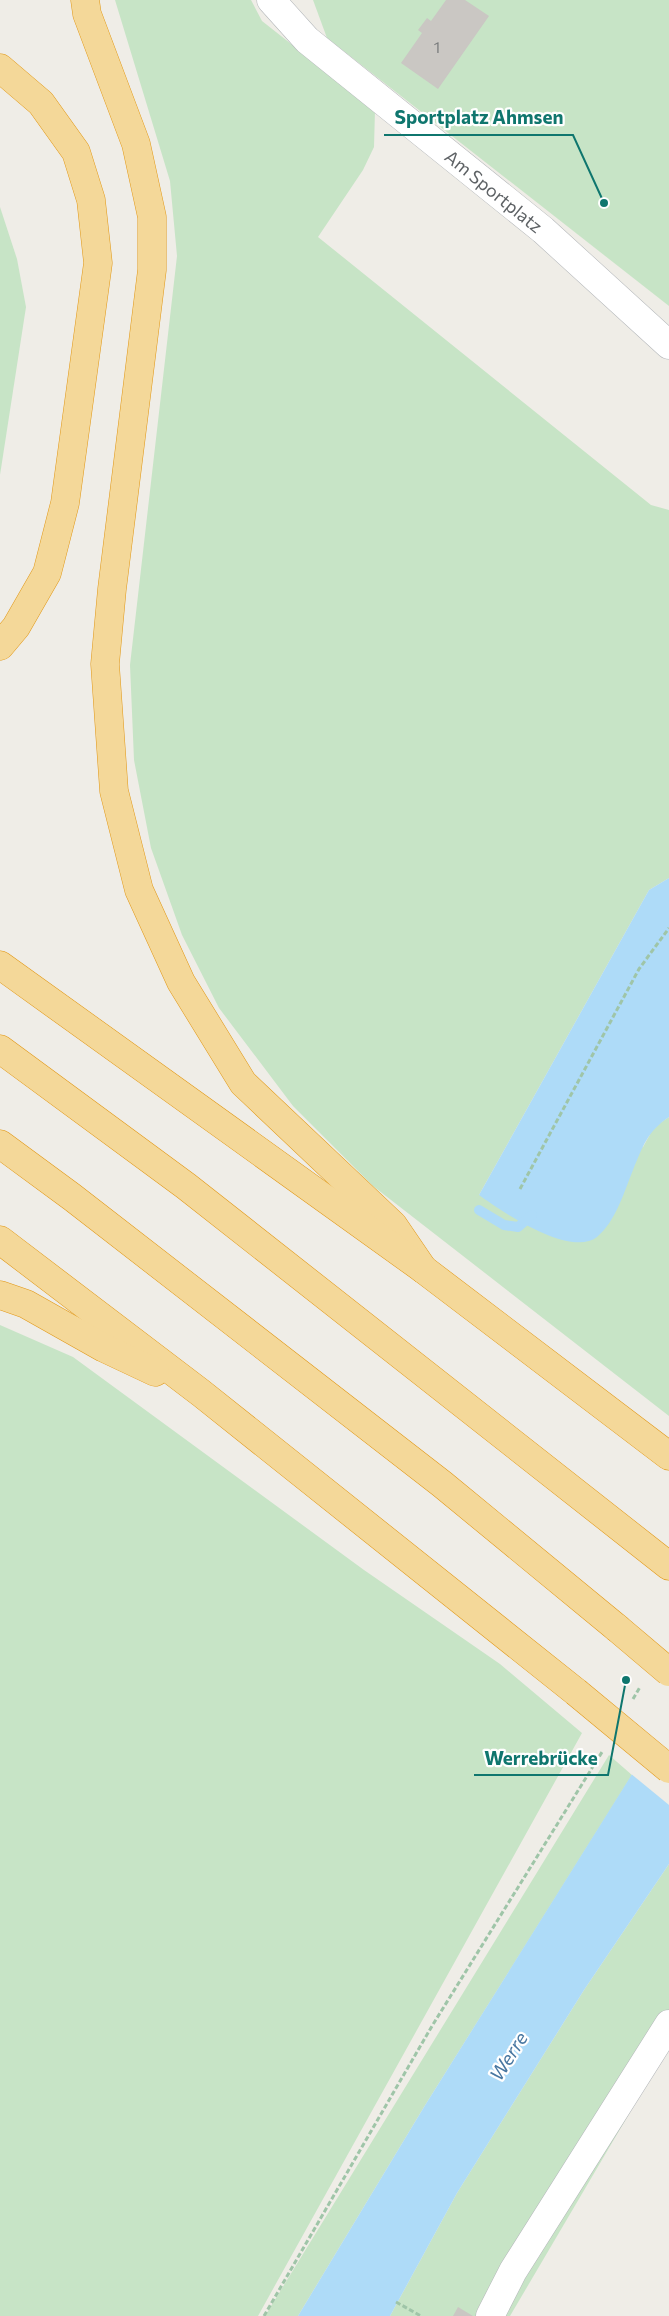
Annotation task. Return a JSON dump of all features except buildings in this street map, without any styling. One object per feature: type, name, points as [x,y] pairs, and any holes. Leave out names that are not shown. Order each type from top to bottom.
[{"type":"highway","points":[[85,0],[87,14],[136,144],[152,217],[152,270],[112,589],[105,664],[114,791],[139,890],[181,982],[243,1083],[393,1224],[423,1269]]},
{"type":"highway","points":[[0,68],[42,103],[76,152],[91,200],[98,264],[65,503],[47,574],[16,627],[0,646]]},
{"type":"highway","points":[[0,965],[423,1269],[669,1456]]},
{"type":"highway","points":[[0,1049],[186,1186],[665,1563]]},
{"type":"highway","points":[[0,1144],[72,1197],[442,1484],[669,1672]]},
{"type":"highway","points":[[0,1240],[201,1393],[576,1692],[669,1769]]},
{"type":"highway","points":[[0,1294],[26,1304],[104,1348],[201,1393]]},
{"type":"street","name":"Am Sportplatz","points":[[271,0],[307,40],[543,230],[669,346]]},
{"type":"street","points":[[490,2316],[514,2271],[669,2024]]},
{"type":"path","points":[[520,1189],[639,969],[669,928]]},
{"type":"path","points":[[631,1703],[640,1686]]},
{"type":"path","points":[[264,2316],[432,2026],[607,1744]]},
{"type":"path","points":[[396,2302],[421,2316]]},
{"type":"green space","points":[[115,0],[251,0],[262,21],[375,110],[374,147],[363,170],[318,237],[651,505],[669,510],[669,878],[649,890],[479,1195],[643,1147],[654,1127],[669,1117],[669,1416],[373,1186],[293,1106],[219,1008],[182,935],[151,848],[134,760],[130,665],[177,256],[170,181]]},
{"type":"green space","points":[[313,0],[669,0],[669,306],[327,38]]},
{"type":"green space","points":[[0,207],[17,259],[26,307],[0,475]]},
{"type":"green space","points":[[0,1325],[73,1357],[364,1570],[500,1664],[582,1733],[258,2316],[0,2316]]},
{"type":"green space","points":[[609,1755],[632,1775],[424,2107],[298,2316],[265,2316]]},
{"type":"green space","points":[[669,1864],[669,2046],[510,2316],[390,2316],[457,2193],[584,1990]]},
{"type":"water","points":[[669,878],[669,1117],[646,1140],[619,1206],[604,1230],[597,1237],[585,1242],[570,1242],[536,1230],[479,1195],[649,890]]},
{"type":"water","name":"Werre","points":[[669,1715],[669,1864],[584,1990],[457,2193],[390,2316],[298,2316],[424,2107]]},
{"type":"pier","points":[[669,1713],[669,1805],[630,1773]]},
{"type":"waterway","points":[[479,1210],[504,1225],[518,1227],[532,1215]]},
{"type":"place","name":"Sportplatz Ahmsen","points":[[604,203]]},
{"type":"place","name":"Werrebrücke","points":[[626,1680]]}]
